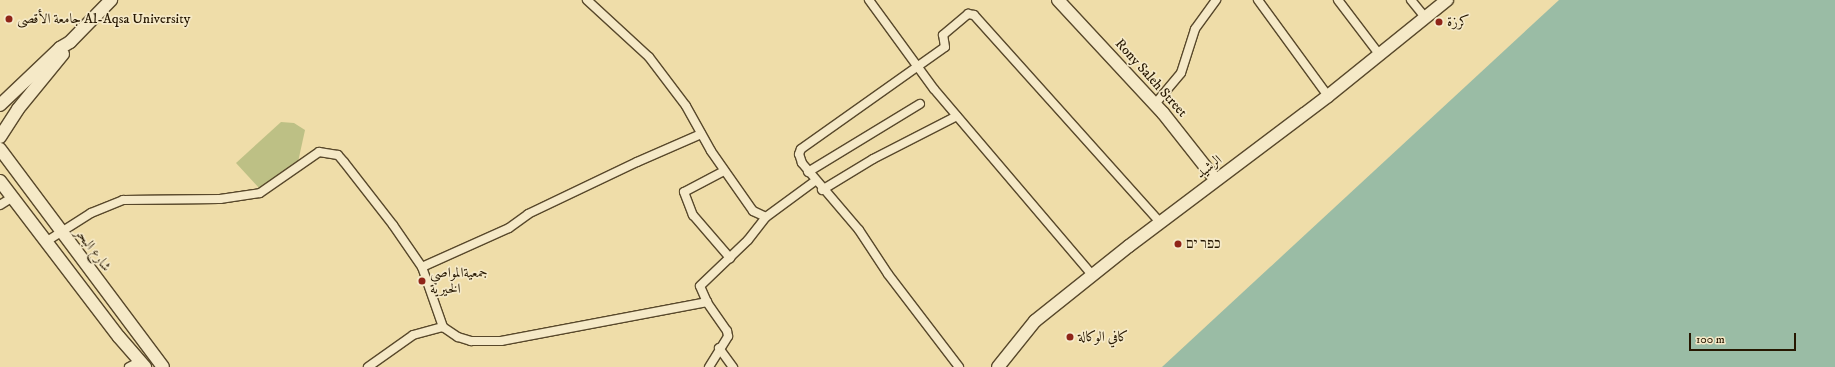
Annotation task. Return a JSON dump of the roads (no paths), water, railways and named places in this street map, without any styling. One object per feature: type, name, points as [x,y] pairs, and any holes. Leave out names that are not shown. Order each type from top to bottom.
[{"type":"main road","points":[[0,137],[18,109],[62,56],[70,42],[111,0]]},
{"type":"main road","name":"Rony Saleh Street","points":[[1058,0],[1155,104],[1216,180]]},
{"type":"main road","name":"الرشيد","points":[[998,367],[1035,321],[1160,222],[1328,96],[1425,17],[1441,2]]},
{"type":"main road","points":[[0,105],[60,48],[70,42]]},
{"type":"main road","name":"شارع البحر","points":[[0,149],[61,233],[163,367]]},
{"type":"main road","points":[[0,181],[47,241],[119,338],[143,364]]},
{"type":"street","points":[[587,0],[649,57],[686,106],[724,171],[753,211],[766,217]]},
{"type":"street","points":[[869,0],[956,116],[1093,276]]},
{"type":"street","points":[[1155,104],[1181,73],[1195,29],[1216,0]]},
{"type":"street","points":[[1258,0],[1328,96]]},
{"type":"street","points":[[1338,0],[1379,54]]},
{"type":"street","points":[[1411,0],[1425,17]]},
{"type":"street","points":[[958,367],[888,274],[859,230],[822,190],[802,164],[799,154],[801,149],[945,47],[943,35],[947,30],[968,14],[974,15],[1160,222]]},
{"type":"street","points":[[808,172],[920,104]]},
{"type":"street","points":[[822,190],[873,159],[956,116]]},
{"type":"street","points":[[422,267],[509,228],[528,214],[637,162],[701,134]]},
{"type":"street","points":[[47,241],[91,213],[123,200],[220,200],[260,193],[319,152],[338,155],[407,243],[422,267],[443,326],[458,337],[471,341],[501,341],[707,302]]},
{"type":"street","points":[[724,171],[684,192],[693,215],[730,258]]},
{"type":"street","points":[[709,367],[719,348],[728,336],[727,331],[707,302],[700,286],[730,258],[766,217],[816,181]]},
{"type":"street","points":[[0,205],[13,197]]},
{"type":"street","points":[[368,367],[413,335],[443,326]]},
{"type":"street","points":[[719,348],[733,367]]},
{"type":"street","points":[[129,367],[143,364]]},
{"type":"place","name":"جامعة الأقصى Al-Aqsa University","points":[[9,19]]},
{"type":"place","name":"كرزة","points":[[1439,22]]},
{"type":"place","name":"כפר ים","points":[[1178,244]]},
{"type":"place","name":"جمعيةالمواصي الخيرية","points":[[422,281]]},
{"type":"place","name":"كافي الوكالة","points":[[1070,337]]}]
